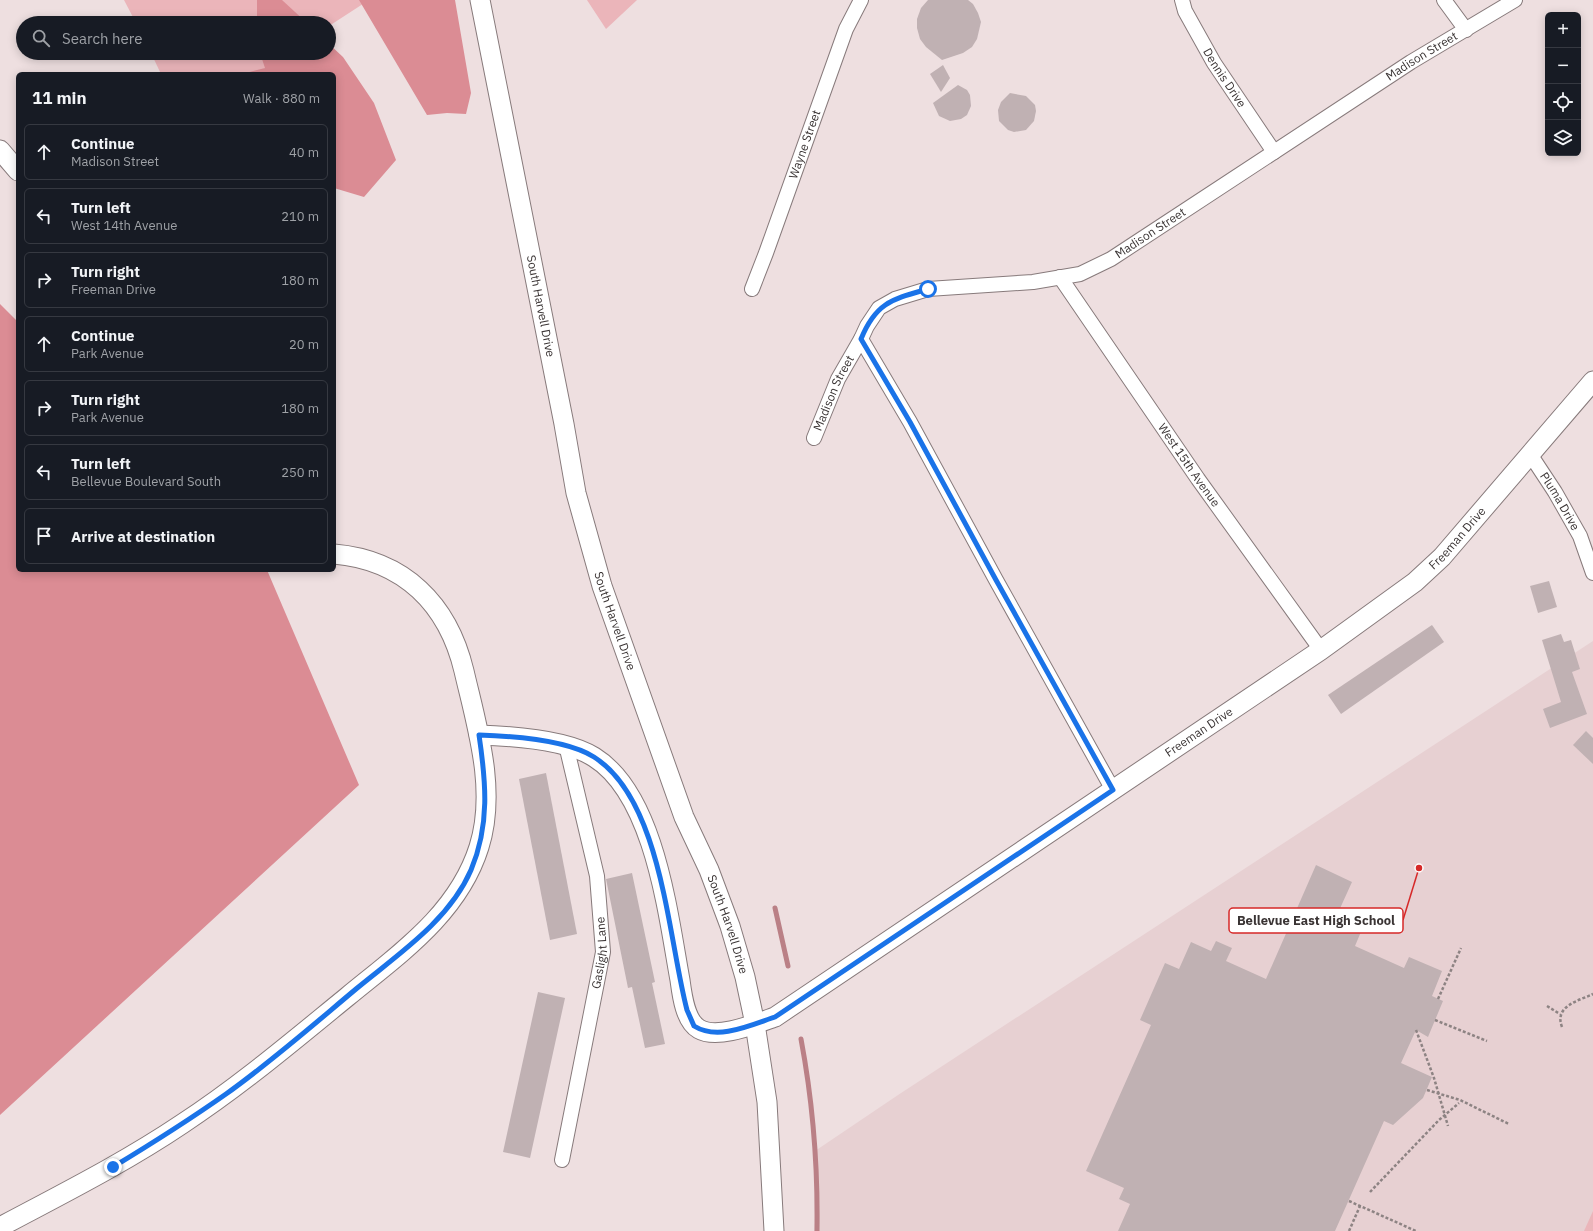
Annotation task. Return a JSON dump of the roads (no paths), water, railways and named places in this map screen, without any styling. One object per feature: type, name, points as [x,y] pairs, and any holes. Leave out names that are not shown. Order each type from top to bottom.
[{"type":"street","name":"South Harvell Drive","points":[[480,0],[563,417],[576,493],[602,586],[684,817],[709,870],[730,926],[745,977],[755,1024],[767,1102],[774,1231]]},
{"type":"street","name":"Wayne Street","points":[[752,289],[846,29],[861,0]]},
{"type":"street","name":"Dennis Drive","points":[[1182,0],[1185,11],[1214,63],[1274,152]]},
{"type":"street","points":[[1444,0],[1466,30]]},
{"type":"street","name":"Madison Street","points":[[814,438],[838,379],[867,326],[879,308],[895,299],[928,289],[1033,282],[1080,274],[1111,258],[1411,62],[1515,0]]},
{"type":"street","points":[[0,150],[16,169]]},
{"type":"street","name":"West 15th Avenue","points":[[1060,277],[1198,479],[1321,650]]},
{"type":"street","points":[[861,339],[910,422],[1113,790]]},
{"type":"street","name":"Freeman Drive","points":[[566,746],[593,756],[608,767],[624,788],[644,827],[656,861],[683,997],[694,1026],[710,1032],[723,1032],[775,1017],[1321,650],[1415,582],[1442,557],[1593,381]]},
{"type":"street","name":"Pluma Drive","points":[[1530,454],[1555,492],[1580,536],[1593,573]]},
{"type":"street","points":[[0,1227],[113,1167],[181,1125],[226,1094],[260,1068],[415,940],[454,900],[471,870],[483,830],[486,792],[479,735],[460,656],[451,631],[436,607],[420,590],[395,572],[364,559],[336,554]]},
{"type":"street","points":[[479,735],[506,736],[566,746]]},
{"type":"street","name":"Gaslight Lane","points":[[562,1160],[603,952],[597,876],[566,746]]},
{"type":"waterway","points":[[775,908],[788,966]]},
{"type":"waterway","points":[[801,1039],[812,1111],[816,1159],[817,1231]]},
{"type":"place","name":"Bellevue East High School","points":[[1419,868]]}]
